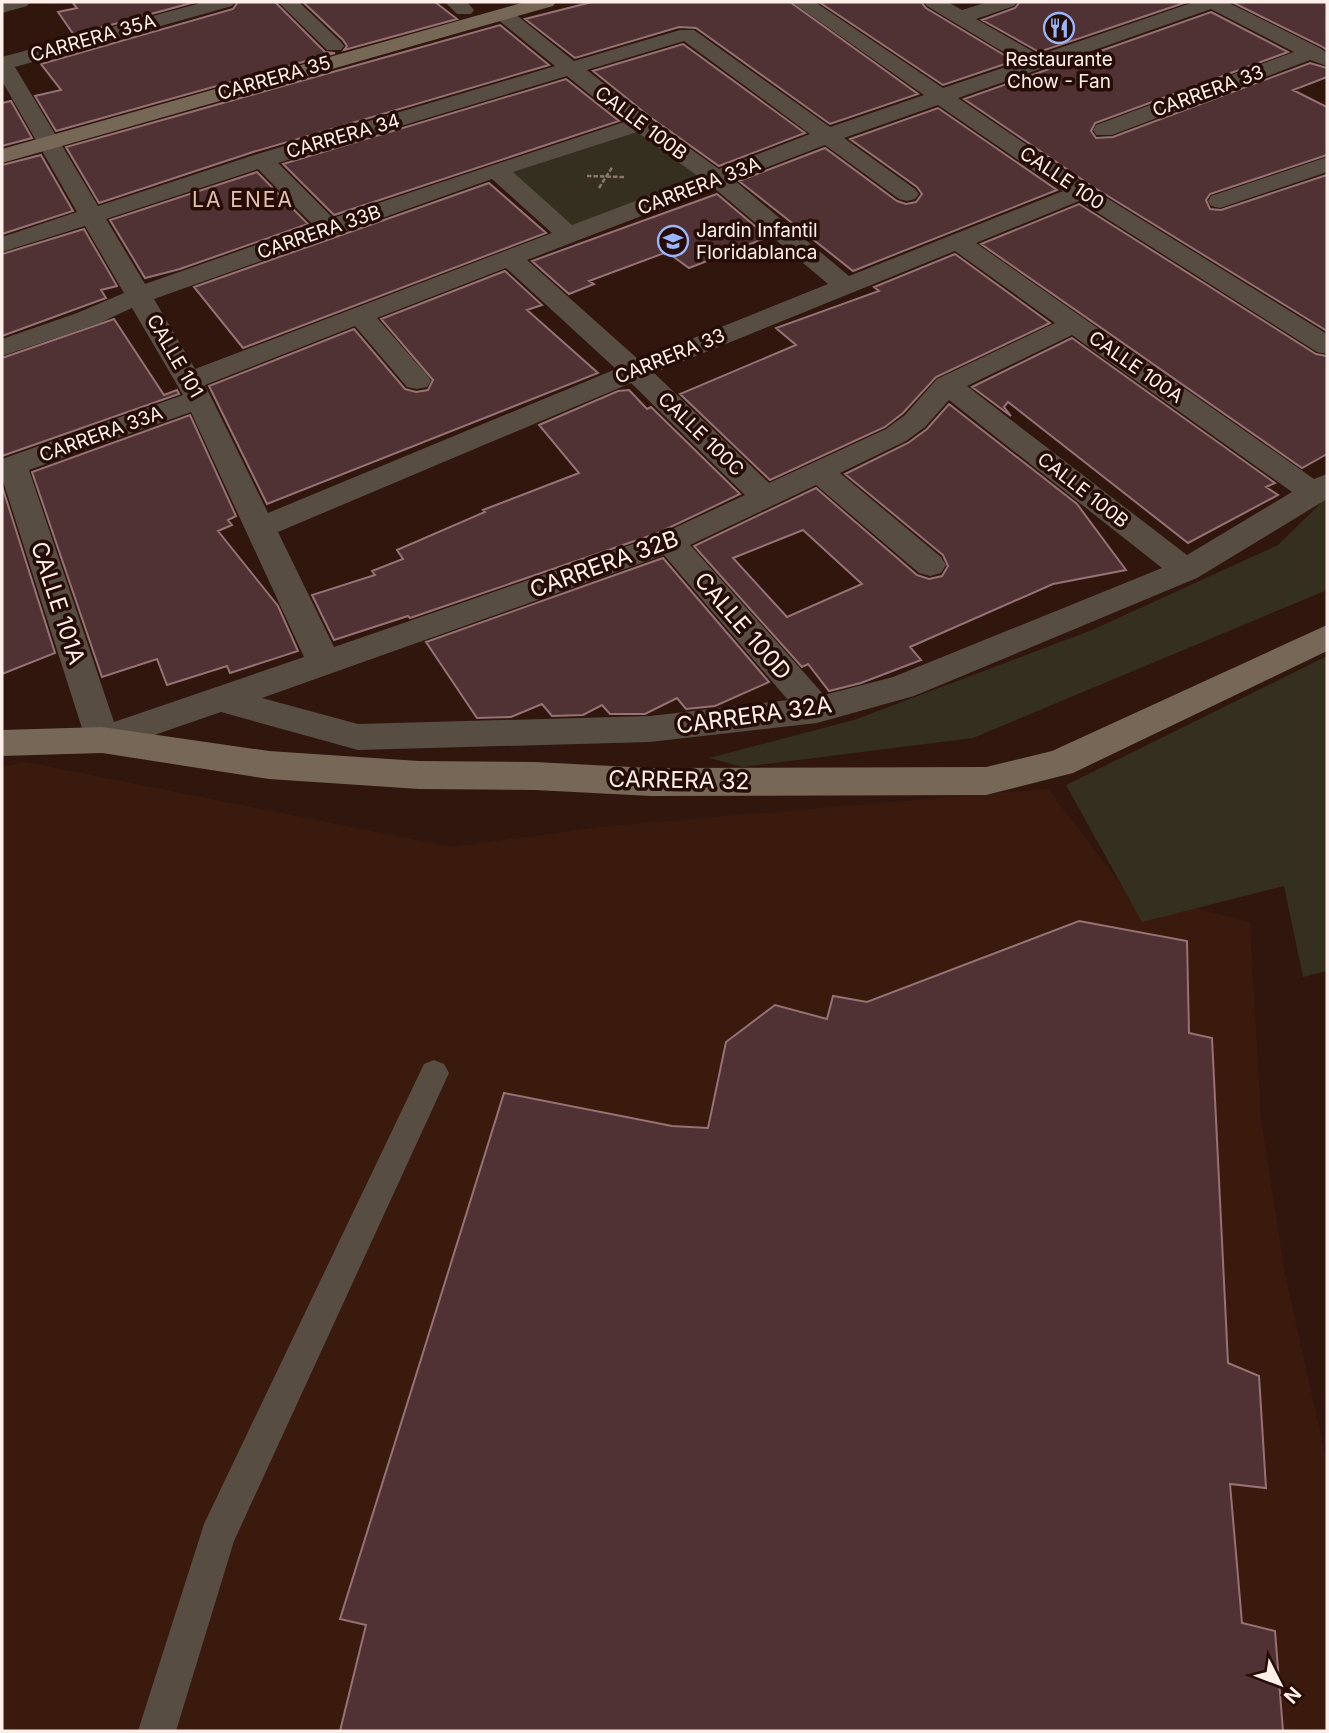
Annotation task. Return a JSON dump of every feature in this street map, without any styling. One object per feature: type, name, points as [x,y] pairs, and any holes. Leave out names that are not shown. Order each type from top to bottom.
[{"type":"street","points":[[2,7],[19,2]]},
{"type":"street","name":"CARRERA 35A","points":[[2,63],[225,2]]},
{"type":"street","points":[[288,2],[334,46]]},
{"type":"street","name":"CARRERA 35","points":[[2,139],[43,136],[498,8],[546,2]]},
{"type":"street","name":"CALLE 100","points":[[802,2],[1081,192],[1327,346]]},
{"type":"street","points":[[934,2],[1035,62]]},
{"type":"street","points":[[961,17],[1007,2]]},
{"type":"street","points":[[1212,2],[1320,57]]},
{"type":"street","name":"CARRERA 33A","points":[[8,467],[194,390],[360,315],[827,136],[1212,2]]},
{"type":"street","name":"CARRERA 35","points":[[2,156],[43,136],[460,6],[498,8]]},
{"type":"street","name":"CALLE 100B","points":[[498,8],[640,124],[718,179],[844,285]]},
{"type":"street","name":"CARRERA 34","points":[[2,245],[262,160],[687,34],[827,136]]},
{"type":"street","name":"CARRERA 33","points":[[1104,130],[1320,57]]},
{"type":"street","name":"CALLE 101","points":[[2,63],[194,390],[262,527],[324,662]]},
{"type":"street","name":"CARRERA 33B","points":[[2,348],[86,318],[140,295],[329,228],[640,124]]},
{"type":"street","points":[[827,136],[907,194]]},
{"type":"street","points":[[262,160],[329,228]]},
{"type":"street","points":[[1220,201],[1327,163]]},
{"type":"street","points":[[496,170],[570,236]]},
{"type":"street","name":"CARRERA 33","points":[[262,527],[844,285],[1081,192]]},
{"type":"street","name":"CALLE 100A","points":[[957,241],[1074,324],[1321,489]]},
{"type":"street","name":"CALLE 100C","points":[[510,258],[635,371],[766,498]]},
{"type":"street","points":[[360,315],[416,382]]},
{"type":"street","name":"CARRERA 32B","points":[[102,740],[670,542],[896,435],[915,421],[947,385],[1074,324]]},
{"type":"street","name":"CALLE 100B","points":[[947,385],[1186,570]]},
{"type":"street","name":"CALLE 101A","points":[[8,467],[102,740]]},
{"type":"street","points":[[820,472],[930,565]]},
{"type":"street","name":"CARRERA 32A","points":[[220,699],[358,737],[650,729],[817,710],[902,687],[1186,570],[1321,489]]},
{"type":"street","name":"CALLE 100D","points":[[670,542],[817,710]]},
{"type":"street","name":"CARRERA 32","points":[[2,743],[102,740],[270,765],[419,775],[535,776],[651,782],[986,781],[1060,763],[1327,637]]},
{"type":"lane","points":[[157,1731],[217,1537],[434,1073]]},
{"type":"path","points":[[570,236],[640,124]]},
{"type":"path","points":[[578,175],[631,177]]},
{"type":"shaded area","points":[[640,124],[718,179],[570,236],[496,170]]},
{"type":"shaded area","points":[[1327,497],[1327,590],[973,738],[743,767],[709,758],[854,720],[1092,630],[1278,545]]},
{"type":"shaded area","points":[[1327,656],[1327,971],[1303,977],[1284,886],[1142,922],[1066,785]]},
{"type":"shaded area","points":[[26,762],[452,847],[607,826],[1048,789],[1124,889],[1250,922],[1261,1118],[1284,1269],[1327,1464],[1327,1731],[2,1731],[2,767]]},
{"type":"building","points":[[72,2],[195,2],[74,35],[58,12],[77,8]]},
{"type":"building","points":[[238,2],[275,2],[325,52],[335,53],[56,131],[35,96],[61,90],[41,64],[233,9]]},
{"type":"building","points":[[303,2],[435,2],[457,19],[344,50],[347,46],[343,40]]},
{"type":"building","points":[[592,2],[790,2],[918,94],[830,124],[696,28],[679,27],[575,58],[525,19]]},
{"type":"building","points":[[819,2],[921,2],[926,8],[1014,61],[943,85]]},
{"type":"building","points":[[1020,2],[1187,2],[1039,52],[982,20],[1015,8]]},
{"type":"building","points":[[1232,2],[1327,2],[1327,50],[1321,46]]},
{"type":"building","points":[[1211,12],[1288,52],[1095,123],[1091,131],[1096,138],[1113,137],[1310,63],[1327,68],[1327,77],[1293,90],[1327,107],[1327,155],[1210,194],[1206,200],[1210,209],[1221,210],[1327,175],[1327,331],[1090,185],[964,99]]},
{"type":"building","points":[[500,25],[549,65],[253,152],[99,203],[66,147]]},
{"type":"building","points":[[683,44],[805,133],[719,166],[650,117],[593,71]]},
{"type":"building","points":[[566,79],[619,121],[334,215],[283,164]]},
{"type":"building","points":[[11,101],[32,138],[2,146],[2,103]]},
{"type":"building","points":[[938,108],[1057,190],[853,271],[739,181],[825,148],[897,201],[906,204],[916,202],[922,194],[917,187],[850,139]]},
{"type":"building","points":[[41,155],[73,211],[2,234],[2,165]]},
{"type":"building","points":[[257,172],[308,224],[180,269],[145,278],[110,220]]},
{"type":"building","points":[[489,183],[546,233],[243,348],[194,287]]},
{"type":"building","name":"Jardin Infantil Floridablanca","points":[[717,194],[768,237],[689,268],[667,252],[589,281],[594,284],[569,294],[532,261]]},
{"type":"building","points":[[1079,204],[1316,354],[1327,356],[1327,454],[1302,468],[981,244]]},
{"type":"building","points":[[84,229],[117,286],[101,290],[106,298],[2,336],[2,254]]},
{"type":"building","points":[[955,254],[1050,323],[936,377],[903,413],[885,427],[770,480],[680,394],[796,345],[776,328],[879,291],[874,287]]},
{"type":"building","points":[[505,271],[542,305],[527,310],[598,373],[267,504],[209,386],[354,329],[405,389],[416,392],[428,390],[433,380],[381,319]]},
{"type":"building","points":[[114,319],[164,395],[177,390],[179,394],[2,456],[2,358]]},
{"type":"building","points":[[1072,338],[1275,483],[1266,487],[1278,495],[1188,543],[1008,402],[1004,407],[1011,416],[972,387]]},
{"type":"building","points":[[629,390],[647,409],[651,407],[740,494],[658,533],[410,618],[408,616],[334,640],[312,595],[375,575],[372,571],[403,559],[397,550],[485,512],[483,510],[579,473],[539,425],[618,391]]},
{"type":"building","points":[[949,404],[1077,504],[1126,570],[1053,584],[910,647],[921,660],[861,683],[829,691],[808,664],[802,667],[694,546],[816,488],[917,575],[929,579],[942,576],[948,566],[943,555],[845,474],[908,443],[927,429]],"holes":[[[803,530],[862,584],[787,617],[733,558]]]},
{"type":"building","points":[[190,415],[236,516],[228,520],[232,525],[218,531],[278,606],[298,651],[230,673],[227,666],[167,685],[157,659],[102,677],[32,472]]},
{"type":"building","points":[[2,486],[55,653],[2,674]]},
{"type":"building","points":[[663,558],[769,682],[715,706],[686,709],[677,698],[645,714],[610,714],[602,705],[583,715],[552,716],[542,704],[511,717],[477,718],[426,642]]},
{"type":"building","points":[[1079,921],[1187,941],[1189,1033],[1212,1038],[1228,1363],[1259,1376],[1266,1488],[1230,1484],[1242,1623],[1275,1631],[1283,1731],[340,1731],[366,1625],[340,1619],[504,1093],[672,1126],[708,1128],[726,1042],[775,1005],[827,1019],[833,996],[867,1002]]},
{"type":"place","name":"Restaurante Chow - Fan","points":[[1059,28]]},
{"type":"place","name":"Jardin Infantil Floridablanca","points":[[673,241]]},
{"type":"district","name":"LA ENEA","points":[[243,199]]}]
